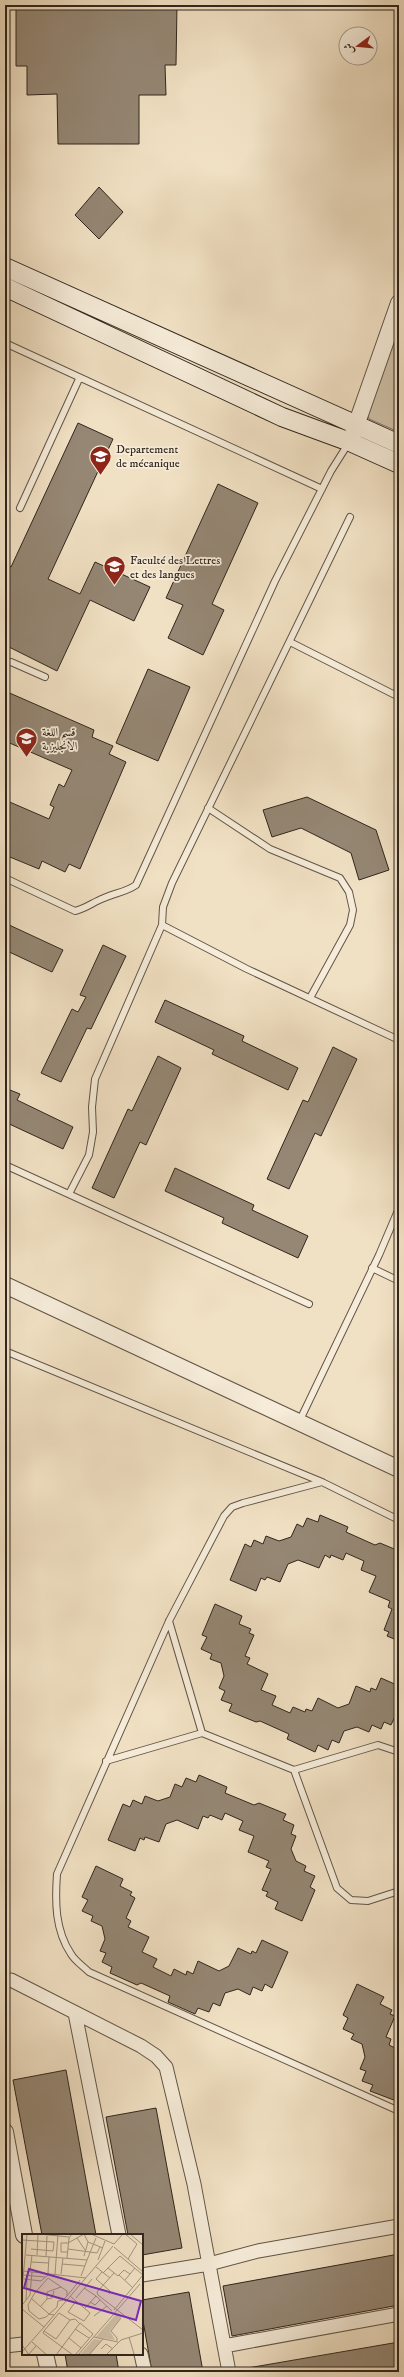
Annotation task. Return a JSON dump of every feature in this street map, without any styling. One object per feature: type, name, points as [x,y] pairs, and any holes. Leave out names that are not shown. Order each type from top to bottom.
[{"type":"main road","points":[[5,267],[399,444]]},
{"type":"main road","points":[[5,287],[282,417],[350,442],[399,464]]},
{"type":"street","points":[[350,442],[399,303]]},
{"type":"street","points":[[5,1285],[399,1469]]},
{"type":"street","points":[[11,1980],[141,2046],[156,2056],[166,2067],[194,2184],[229,2372]]},
{"type":"street","points":[[75,2013],[119,2234]]},
{"type":"street","points":[[5,2132],[24,2234]]},
{"type":"street","points":[[143,2275],[209,2264],[258,2251],[399,2226]]},
{"type":"street","points":[[224,2346],[399,2314]]},
{"type":"street","points":[[5,2346],[22,2344]]},
{"type":"street","points":[[45,2355],[49,2372]]},
{"type":"street","points":[[141,2355],[145,2372]]},
{"type":"lane","points":[[5,343],[79,379],[322,489]]},
{"type":"lane","points":[[20,508],[79,379]]},
{"type":"lane","points":[[5,878],[75,910],[88,908],[97,901],[127,891],[136,885],[275,582],[322,489],[350,442]]},
{"type":"lane","points":[[69,1194],[89,1155],[93,1132],[92,1107],[95,1080],[162,925],[163,907],[172,883],[350,517]]},
{"type":"lane","points":[[290,642],[399,697]]},
{"type":"lane","points":[[5,663],[11,662],[45,677]]},
{"type":"lane","points":[[208,808],[270,849],[340,878],[349,892],[353,910],[350,925],[310,998]]},
{"type":"lane","points":[[162,925],[399,1040]]},
{"type":"lane","points":[[5,1165],[309,1304]]},
{"type":"lane","points":[[299,1423],[399,1208]]},
{"type":"lane","points":[[372,1268],[399,1281]]},
{"type":"lane","points":[[5,1351],[322,1482],[399,1520]]},
{"type":"lane","points":[[322,1482],[243,1502],[232,1508],[224,1516],[169,1621],[57,1874],[55,1907],[61,1932],[71,1955],[89,1972],[399,2112]]},
{"type":"lane","points":[[169,1621],[202,1733]]},
{"type":"lane","points":[[106,1761],[202,1733],[294,1770],[378,1745],[399,1752]]},
{"type":"lane","points":[[294,1770],[337,1888],[351,1900],[368,1901],[399,1891]]},
{"type":"shaded area","points":[[399,323],[399,432],[369,419],[367,410]]},
{"type":"building","points":[[16,5],[177,5],[176,65],[165,65],[166,95],[139,95],[139,144],[58,144],[57,94],[27,95],[27,66],[16,66]]},
{"type":"building","points":[[99,187],[123,212],[99,239],[75,215]]},
{"type":"building","points":[[78,423],[113,439],[48,579],[80,594],[95,562],[150,587],[134,621],[90,600],[57,671],[5,645],[5,564],[11,567]]},
{"type":"building","points":[[218,484],[258,503],[212,604],[224,610],[203,655],[168,638],[183,605],[166,598]]},
{"type":"building","points":[[148,669],[190,687],[158,761],[116,743]]},
{"type":"building","points":[[5,691],[94,730],[92,737],[113,746],[109,754],[126,762],[80,869],[69,864],[65,872],[42,861],[39,869],[5,855],[5,800],[49,819],[54,807],[50,805],[59,784],[64,787],[72,770],[5,741]]},
{"type":"building","points":[[307,797],[376,830],[389,870],[359,880],[351,853],[301,828],[272,837],[263,810]]},
{"type":"building","points":[[5,916],[9,918],[7,924],[63,950],[52,972],[5,950]]},
{"type":"building","points":[[103,945],[126,956],[91,1029],[87,1028],[61,1082],[41,1073],[72,1009],[78,1012],[86,997],[80,995]]},
{"type":"building","points":[[165,1000],[244,1036],[242,1041],[298,1068],[288,1090],[212,1054],[214,1050],[155,1022]]},
{"type":"building","points":[[333,1047],[357,1059],[321,1136],[315,1133],[289,1189],[267,1179],[303,1100],[308,1102]]},
{"type":"building","points":[[158,1056],[181,1068],[146,1145],[140,1142],[114,1198],[92,1188],[128,1109],[132,1111]]},
{"type":"building","points":[[5,1088],[20,1094],[17,1100],[73,1127],[63,1149],[5,1122]]},
{"type":"building","points":[[175,1168],[254,1205],[252,1210],[308,1236],[298,1258],[222,1223],[224,1218],[165,1191]]},
{"type":"building","points":[[320,1515],[348,1527],[346,1532],[375,1545],[380,1543],[399,1551],[399,1641],[387,1636],[389,1632],[384,1630],[392,1609],[388,1607],[390,1601],[369,1592],[376,1576],[361,1570],[364,1561],[346,1553],[343,1560],[331,1555],[330,1558],[325,1555],[319,1568],[298,1560],[288,1564],[280,1582],[267,1577],[265,1580],[261,1578],[256,1591],[230,1580],[245,1544],[251,1547],[254,1540],[263,1544],[266,1536],[279,1541],[291,1537],[297,1524],[303,1527],[307,1518],[318,1522]]},
{"type":"building","points":[[215,1604],[242,1616],[239,1624],[251,1629],[249,1633],[254,1635],[245,1656],[250,1658],[247,1664],[268,1674],[261,1690],[276,1696],[272,1705],[290,1713],[293,1707],[305,1712],[306,1709],[312,1711],[318,1698],[338,1708],[349,1704],[356,1686],[370,1692],[371,1688],[376,1690],[381,1678],[399,1686],[399,1708],[391,1725],[384,1722],[381,1729],[372,1725],[369,1732],[357,1727],[344,1731],[339,1743],[332,1740],[328,1750],[318,1745],[315,1752],[287,1739],[289,1734],[260,1721],[256,1722],[229,1711],[232,1704],[221,1700],[225,1691],[219,1688],[224,1676],[221,1663],[210,1659],[212,1654],[201,1649],[207,1637],[202,1635]]},
{"type":"building","points":[[199,1775],[227,1787],[225,1793],[254,1805],[259,1803],[286,1814],[283,1820],[294,1825],[291,1834],[296,1836],[291,1849],[296,1861],[306,1866],[304,1871],[315,1876],[310,1887],[315,1890],[302,1921],[275,1909],[278,1902],[266,1896],[268,1892],[262,1890],[271,1869],[266,1867],[269,1861],[248,1852],[254,1836],[239,1830],[243,1821],[225,1813],[222,1820],[210,1815],[208,1818],[203,1816],[198,1829],[177,1820],[166,1824],[159,1842],[145,1837],[144,1840],[140,1838],[135,1851],[108,1840],[123,1804],[130,1807],[133,1800],[142,1804],[145,1796],[158,1801],[170,1797],[175,1784],[182,1787],[186,1778],[196,1782]]},
{"type":"building","points":[[96,1866],[123,1879],[120,1886],[132,1892],[130,1895],[135,1898],[126,1918],[131,1921],[128,1927],[149,1937],[142,1952],[157,1959],[153,1967],[171,1976],[174,1969],[186,1975],[187,1971],[193,1974],[198,1961],[219,1971],[229,1966],[238,1948],[251,1954],[252,1951],[256,1953],[262,1940],[288,1952],[272,1988],[265,1984],[262,1991],[253,1987],[250,1995],[238,1989],[225,1993],[220,2006],[213,2003],[209,2012],[198,2008],[195,2014],[168,2002],[170,1996],[141,1983],[137,1985],[110,1973],[112,1967],[102,1962],[106,1953],[100,1951],[105,1939],[102,1926],[91,1921],[93,1916],[82,1911],[88,1900],[82,1897]]},
{"type":"building","points":[[357,1984],[384,1997],[380,2004],[392,2010],[390,2014],[395,2016],[386,2037],[391,2039],[389,2045],[399,2050],[399,2102],[370,2091],[373,2085],[362,2081],[366,2071],[360,2069],[365,2057],[362,2044],[351,2039],[354,2034],[343,2029],[348,2018],[343,2015]]},
{"type":"building","points":[[66,2070],[96,2234],[42,2234],[13,2080]]},
{"type":"building","points":[[156,2108],[182,2248],[143,2255],[143,2234],[128,2234],[106,2117]]},
{"type":"building","points":[[399,2254],[399,2305],[232,2336],[223,2286]]},
{"type":"building","points":[[189,2292],[203,2372],[152,2372],[143,2321],[143,2300]]},
{"type":"building","points":[[399,2342],[399,2372],[237,2372],[236,2370]]},
{"type":"building","points":[[65,2355],[116,2355],[119,2372],[68,2372]]},
{"type":"place","name":"Departement de mécanique","points":[[100,476]]},
{"type":"place","name":"Faculté des Lettres et des langues","points":[[114,586]]},
{"type":"place","name":"قسم اللغة الانجليزية","points":[[26,758]]}]
